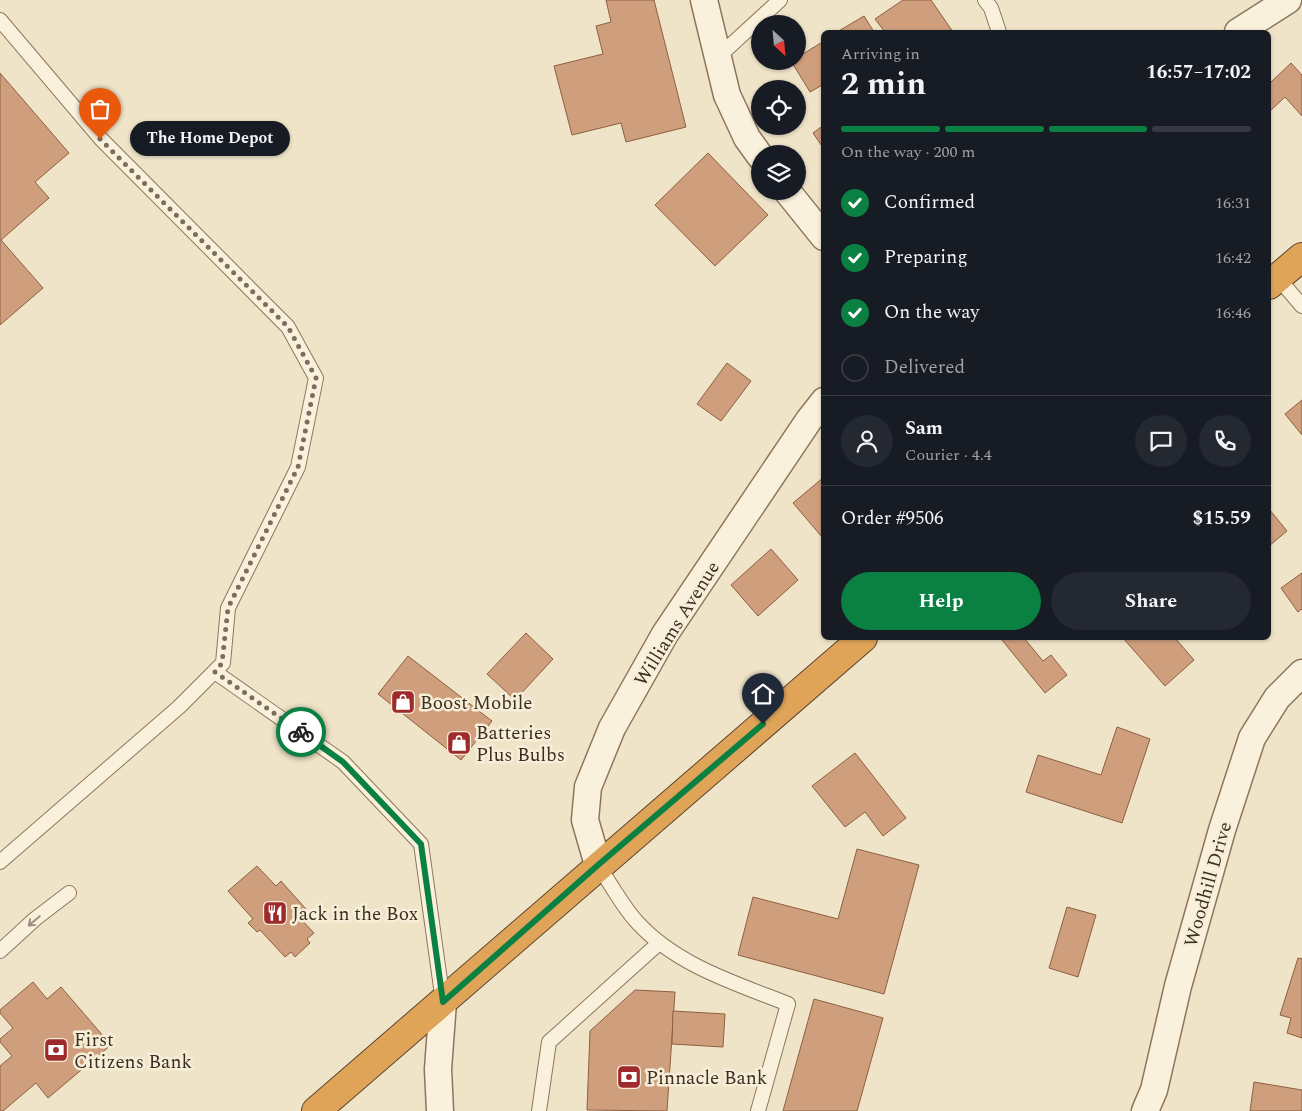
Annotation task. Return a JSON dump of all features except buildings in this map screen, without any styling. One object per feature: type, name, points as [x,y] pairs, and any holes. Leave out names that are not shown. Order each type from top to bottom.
[{"type":"highway","points":[[1273,281],[1302,256]]},
{"type":"highway","points":[[316,1111],[598,865],[861,640]]},
{"type":"street","points":[[704,0],[727,96],[752,145]]},
{"type":"street","points":[[1241,30],[1288,0]]},
{"type":"street","points":[[794,200],[821,233]]},
{"type":"street","name":"Williams Avenue","points":[[598,865],[585,820],[588,787],[612,728],[665,634],[821,405]]},
{"type":"street","name":"Woodhill Drive","points":[[1145,1111],[1154,1090],[1178,986],[1222,830],[1252,738],[1277,698],[1302,673]]},
{"type":"street","points":[[440,1111],[438,1069],[443,1002]]},
{"type":"lane","points":[[718,57],[780,0]]},
{"type":"lane","points":[[985,0],[991,8],[998,30]]},
{"type":"lane","points":[[0,20],[100,139],[288,327],[316,378],[298,467],[228,608],[222,663],[179,707],[0,862]]},
{"type":"lane","points":[[1273,281],[1302,306]]},
{"type":"lane","points":[[215,672],[343,762],[421,844],[443,1002]]},
{"type":"lane","points":[[598,865],[636,922],[659,943],[698,968],[788,1004],[758,1111]]},
{"type":"lane","points":[[0,951],[69,893]]},
{"type":"lane","points":[[539,1111],[549,1042],[659,943]]},
{"type":"way so far","points":[[100,139],[288,327],[316,378],[298,467],[228,608],[222,663],[215,672],[301,732]]},
{"type":"place","name":"The Home Depot","points":[[100,139]]},
{"type":"place","name":"Boost Mobile","points":[[403,702]]},
{"type":"place","name":"Batteries Plus Bulbs","points":[[459,743]]},
{"type":"place","name":"Jack in the Box","points":[[275,913]]},
{"type":"place","name":"First Citizens Bank","points":[[56,1050]]},
{"type":"place","name":"Pinnacle Bank","points":[[629,1077]]},
{"type":"route","points":[[301,732],[343,762],[421,844],[443,1002],[598,865],[763,724]]}]
